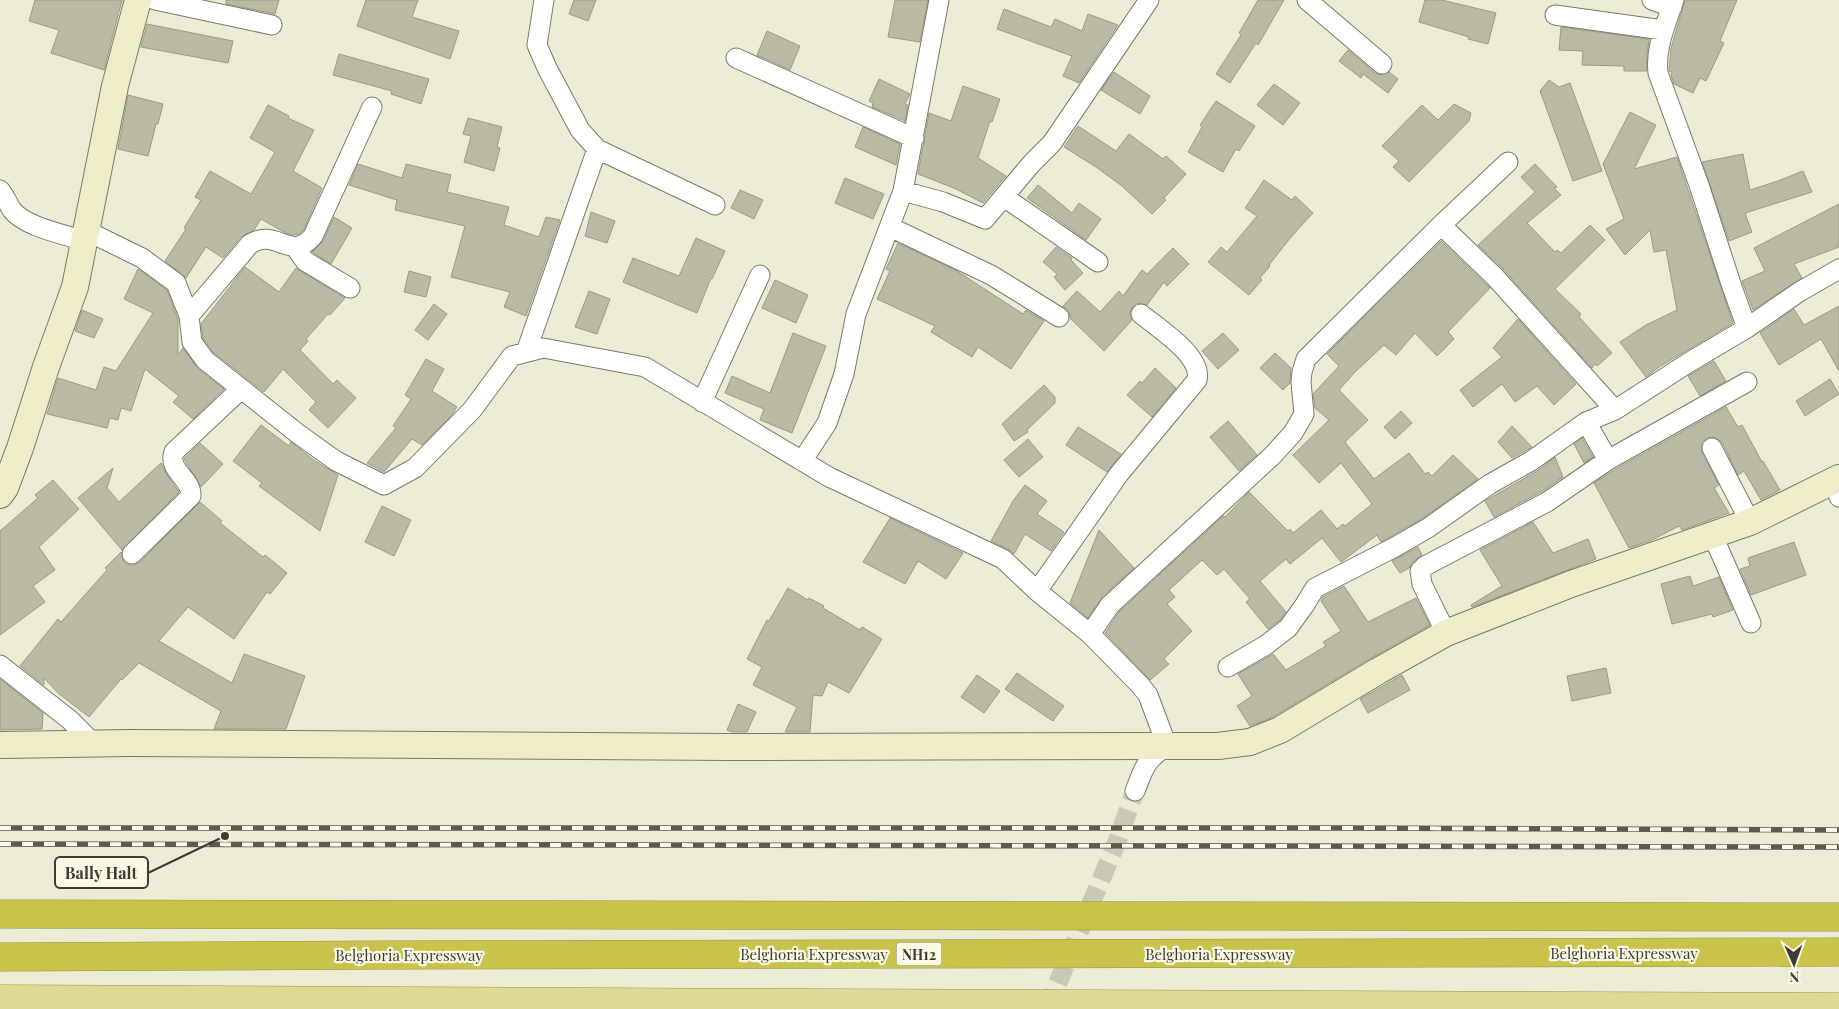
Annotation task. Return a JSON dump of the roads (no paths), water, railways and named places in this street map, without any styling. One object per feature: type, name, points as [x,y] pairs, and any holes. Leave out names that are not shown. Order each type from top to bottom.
[{"type":"highway","points":[[0,914],[1839,917]]},
{"type":"highway","name":"Belghoria Expressway","points":[[0,957],[389,954],[1839,952]]},
{"type":"main road","points":[[0,1000],[1839,1007]]},
{"type":"street","points":[[0,495],[5,488],[20,448],[46,367],[76,286],[115,86],[138,0]]},
{"type":"street","points":[[155,0],[272,25]]},
{"type":"street","points":[[544,0],[538,45],[547,68],[580,130],[597,149],[715,205]]},
{"type":"street","points":[[802,461],[827,423],[844,374],[856,314],[904,191],[939,0]]},
{"type":"street","points":[[904,191],[943,202],[985,219],[1032,163],[1052,143],[1149,0]]},
{"type":"street","points":[[1309,0],[1382,64]]},
{"type":"street","points":[[1652,0],[1673,3],[1657,54],[1658,73],[1699,184],[1747,328]]},
{"type":"street","points":[[1555,15],[1663,30]]},
{"type":"street","points":[[736,58],[914,138]]},
{"type":"street","points":[[189,316],[250,244],[258,239],[266,238],[295,247],[303,246],[313,236],[372,107]]},
{"type":"street","points":[[526,352],[597,149]]},
{"type":"street","points":[[1090,634],[1110,605],[1272,456],[1293,433],[1304,414],[1301,382],[1306,358],[1508,162]]},
{"type":"street","points":[[0,190],[12,210],[19,216],[50,231],[86,236],[142,258],[176,283],[189,316],[192,342],[206,360],[336,462],[384,485],[415,468],[472,410],[512,356],[543,348],[645,367],[829,477],[1003,559],[1037,591],[1090,634],[1148,695],[1167,746]]},
{"type":"street","points":[[1004,197],[1098,262]]},
{"type":"street","points":[[1441,225],[1495,277],[1615,410]]},
{"type":"street","points":[[890,227],[991,275],[1059,317]]},
{"type":"street","points":[[295,247],[305,260],[350,288]]},
{"type":"street","points":[[1228,667],[1266,645],[1288,628],[1315,588],[1428,528],[1490,484],[1531,461],[1586,422],[1615,410],[1747,328],[1799,292],[1839,269]]},
{"type":"street","points":[[702,402],[760,275]]},
{"type":"street","points":[[1037,591],[1118,474],[1197,380],[1197,366],[1192,359],[1176,342],[1141,314]]},
{"type":"street","points":[[1446,633],[1422,584],[1420,571],[1425,566],[1546,502],[1608,460],[1747,382]]},
{"type":"street","points":[[132,554],[191,496],[185,480],[173,465],[172,458],[174,452],[241,388]]},
{"type":"street","points":[[1586,422],[1608,460]]},
{"type":"street","points":[[1712,448],[1750,522]]},
{"type":"street","points":[[0,745],[1218,746],[1250,742],[1280,730],[1446,633],[1571,584],[1714,536],[1838,486]]},
{"type":"street","points":[[1714,536],[1751,623]]},
{"type":"street","points":[[0,665],[70,720],[94,744]]},
{"type":"street","points":[[1135,791],[1145,766],[1153,755],[1167,746]]},
{"type":"tunnel","points":[[1047,1009],[1118,839],[1135,791]]},
{"type":"railway","points":[[0,828],[1839,830]]},
{"type":"railway","points":[[0,844],[1839,847]]},
{"type":"place","name":"Bally Halt","points":[[225,836]]}]
